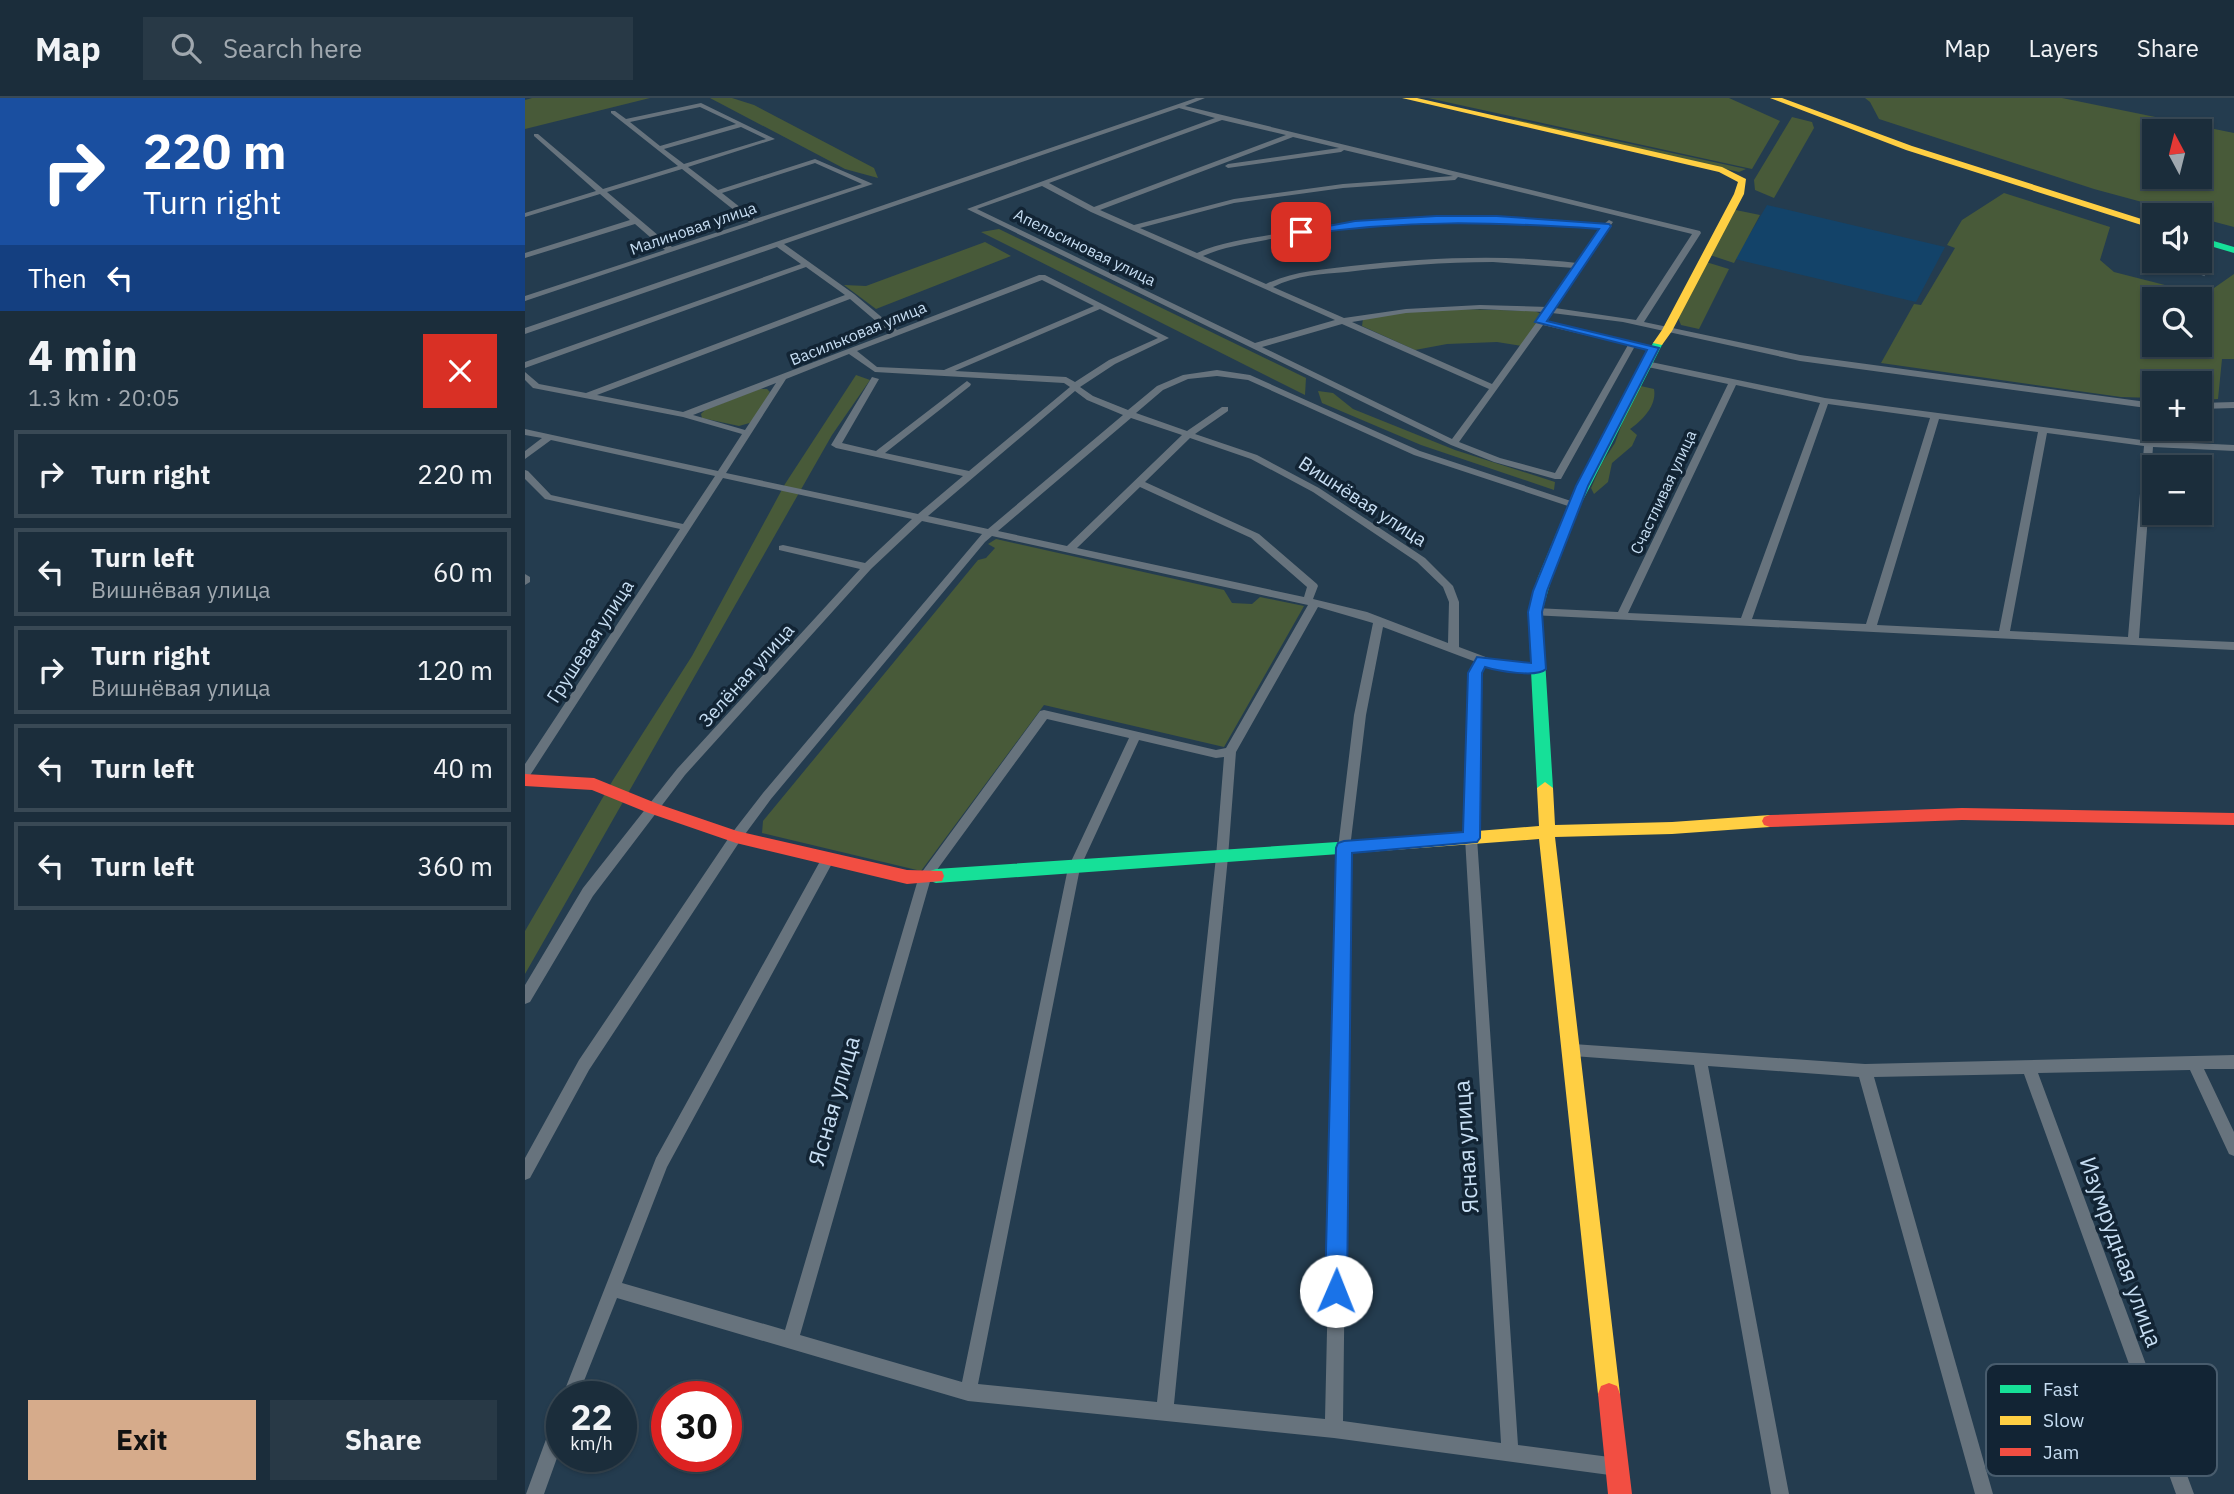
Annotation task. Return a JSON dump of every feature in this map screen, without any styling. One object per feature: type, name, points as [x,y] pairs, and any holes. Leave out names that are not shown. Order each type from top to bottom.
[{"type":"street","points":[[525,331],[1202,98]]},
{"type":"street","points":[[1406,98],[1721,170],[1743,181],[1739,194],[1667,331],[1654,348],[1574,505],[1540,591],[1535,612],[1547,834],[1620,1494]]},
{"type":"street","points":[[1774,98],[1948,161],[2142,222]]},
{"type":"street","points":[[1791,98],[2015,178],[2142,215]]},
{"type":"street","points":[[525,215],[772,139],[701,105],[625,121]]},
{"type":"street","points":[[1178,106],[1221,118]]},
{"type":"street","points":[[613,112],[754,222]]},
{"type":"street","name":"Апельсиновая улица","points":[[1633,343],[1558,477],[1497,460],[1454,443],[971,209],[1221,118],[1697,233],[1638,324]]},
{"type":"street","points":[[659,148],[740,125]]},
{"type":"street","points":[[536,135],[671,250]]},
{"type":"street","name":"Апельсиновая улица","points":[[1094,210],[1293,135]]},
{"type":"street","name":"Апельсиновая улица","points":[[1206,169],[1349,149]]},
{"type":"street","name":"Малиновая улица","points":[[525,299],[869,184],[815,161],[716,192]]},
{"type":"street","name":"Апельсиновая улица","points":[[1134,228],[1234,201],[1343,186],[1451,180],[1459,177]]},
{"type":"street","name":"Апельсиновая улица","points":[[1043,183],[1094,210],[1493,388]]},
{"type":"street","points":[[1454,443],[1550,310],[1615,213]]},
{"type":"street","points":[[1197,256],[1222,247],[1274,236],[1355,224],[1436,218],[1606,226]]},
{"type":"street","points":[[525,256],[635,221]]},
{"type":"street","points":[[2212,236],[2234,242]]},
{"type":"street","points":[[777,243],[851,296],[897,334]]},
{"type":"street","points":[[2212,244],[2234,250]]},
{"type":"street","points":[[1266,287],[1277,280],[1402,262],[1541,261],[1579,266]]},
{"type":"street","points":[[525,365],[807,264]]},
{"type":"street","points":[[1042,277],[1165,338],[1112,362],[1076,386]]},
{"type":"street","name":"Васильковая улица","points":[[684,415],[782,380],[1042,277]]},
{"type":"street","name":"Васильковая улица","points":[[587,396],[851,296]]},
{"type":"street","points":[[945,373],[1101,306]]},
{"type":"street","points":[[1255,346],[1342,321],[1406,311],[1480,307],[1550,310],[1638,324],[1800,358],[2142,404]]},
{"type":"street","points":[[1541,322],[1654,348]]},
{"type":"street","name":"Вишнёвая улица","points":[[852,352],[875,369],[1066,380],[1090,398],[1129,414],[1254,457],[1316,490],[1421,560],[1448,586],[1454,602],[1453,650]]},
{"type":"street","points":[[1646,364],[1825,401],[2149,444],[2234,448]]},
{"type":"street","points":[[525,1173],[584,1065],[736,837],[767,796],[990,533],[1160,387],[1186,377],[1217,373],[1250,378],[1417,453],[1574,505]]},
{"type":"street","points":[[525,376],[536,386],[684,415],[747,433],[782,380]]},
{"type":"street","points":[[875,379],[837,445],[968,474]]},
{"type":"street","name":"Счастливая улица","points":[[1622,615],[1733,382]]},
{"type":"street","points":[[879,454],[967,384]]},
{"type":"street","name":"Зелёная улица","points":[[525,998],[588,892],[681,772],[867,567],[968,474],[1076,386]]},
{"type":"street","points":[[1745,622],[1825,401]]},
{"type":"street","points":[[2212,406],[2234,405]]},
{"type":"street","points":[[1069,550],[1189,435],[1225,409]]},
{"type":"street","points":[[1871,627],[1935,416]]},
{"type":"street","points":[[2004,634],[2043,431]]},
{"type":"street","points":[[525,432],[1311,603],[1379,621],[1498,666],[1538,669]]},
{"type":"street","name":"Грушевая улица","points":[[525,774],[747,433]]},
{"type":"street","points":[[525,456],[550,437]]},
{"type":"street","points":[[2133,639],[2149,444]]},
{"type":"street","points":[[525,473],[548,497],[684,527]]},
{"type":"street","points":[[1139,483],[1255,536],[1313,586],[1311,603],[1230,752],[1222,857],[1165,1411]]},
{"type":"street","points":[[783,548],[867,567]]},
{"type":"street","points":[[1535,612],[2234,646]]},
{"type":"street","points":[[1333,1429],[1344,848],[1360,715],[1379,621]]},
{"type":"street","points":[[1471,838],[1475,673],[1482,660]]},
{"type":"street","points":[[925,876],[1044,714],[1216,754],[1230,752]]},
{"type":"street","points":[[968,1392],[1074,867],[1136,735]]},
{"type":"street","points":[[525,780],[594,784],[652,808],[736,837],[907,877],[1547,834],[1568,830],[1672,828],[1808,818],[1962,814],[2234,819]]},
{"type":"street","name":"Ясная улица","points":[[1471,838],[1510,1453]]},
{"type":"street","points":[[576,1381],[661,1163],[829,858]]},
{"type":"street","name":"Ясная улица","points":[[790,1340],[925,876]]},
{"type":"street","points":[[1573,1050],[1865,1071],[2234,1062]]},
{"type":"street","points":[[1700,1060],[1780,1494]]},
{"type":"street","points":[[2194,1063],[2234,1149]]},
{"type":"street","name":"Изумрудная улица","points":[[2028,1066],[2137,1364]]},
{"type":"street","points":[[1865,1071],[1984,1494]]},
{"type":"street","points":[[612,1288],[968,1392],[1333,1429],[1617,1467]]},
{"type":"street","points":[[535,1494],[546,1463]]},
{"type":"street","name":"Изумрудная улица","points":[[2178,1476],[2185,1494]]},
{"type":"shaded area","points":[[1767,205],[1945,247],[1916,302],[1735,259]]},
{"type":"green space","points":[[650,98],[525,129],[525,100]]},
{"type":"green space","points":[[710,98],[732,98],[754,105],[874,168],[878,178],[845,169]]},
{"type":"green space","points":[[1428,98],[1729,98],[1780,121],[1752,169]]},
{"type":"green space","points":[[1865,98],[2062,98],[2165,119],[2142,119],[2142,189],[2212,189],[2212,129],[2234,133],[2234,227],[2212,221],[2212,203],[2146,203],[2094,189],[1879,119]]},
{"type":"green space","points":[[1792,117],[1812,122],[1814,128],[1774,198],[1755,190],[1754,180]]},
{"type":"green space","points":[[1513,120],[1746,169],[1739,172]]},
{"type":"green space","points":[[2004,193],[2110,227],[2100,260],[2114,272],[2173,287],[2142,287],[2142,357],[2212,357],[2212,289],[2234,274],[2234,359],[2222,359],[2218,399],[2212,399],[2212,371],[2142,371],[2142,398],[2121,397],[1881,363],[1914,304],[1921,305],[1955,248],[1947,245],[1962,220]]},
{"type":"green space","points":[[1731,209],[1760,215],[1734,263],[1710,255]]},
{"type":"green space","points":[[999,229],[1306,378],[1305,395],[981,232]]},
{"type":"green space","points":[[985,242],[1011,256],[876,309],[844,285],[866,286]]},
{"type":"green space","points":[[1706,262],[1729,269],[1699,329],[1681,325],[1676,313]]},
{"type":"green space","points":[[1458,309],[1535,311],[1543,315],[1522,346],[1497,342],[1447,344],[1415,350],[1362,326],[1363,319],[1398,313]]},
{"type":"green space","points":[[856,375],[870,380],[832,435],[525,974],[525,931],[613,780],[692,656],[785,484]]},
{"type":"green space","points":[[1636,385],[1654,389],[1653,401],[1644,417],[1630,429],[1637,435],[1632,446],[1612,463],[1608,482],[1594,494],[1591,488],[1615,443]]},
{"type":"green space","points":[[759,389],[767,389],[770,392],[753,422],[739,426],[702,418],[701,414],[705,410]]},
{"type":"green space","points":[[1318,391],[1333,393],[1353,409],[1455,450],[1555,482],[1554,490],[1421,445],[1322,403]]},
{"type":"green space","points":[[996,539],[1224,590],[1232,603],[1252,604],[1260,597],[1304,606],[1224,747],[1044,705],[921,871],[762,833],[763,821],[978,560],[986,558],[995,548],[988,544]]},
{"type":"traffic: fast","points":[[2212,244],[2234,250]]},
{"type":"traffic: fast","points":[[1545,788],[1535,612],[1545,577],[1572,510],[1658,343]]},
{"type":"traffic: fast","points":[[936,876],[1367,846]]},
{"type":"traffic: slow","points":[[1406,98],[1722,170],[1743,181],[1739,194],[1667,331],[1658,343]]},
{"type":"traffic: slow","points":[[1774,98],[1909,148],[2142,222]]},
{"type":"traffic: slow","points":[[1545,788],[1547,834],[1609,1394]]},
{"type":"traffic: slow","points":[[1367,846],[1568,830],[1672,828],[1770,821]]},
{"type":"traffic: jam","points":[[525,780],[594,784],[652,808],[736,837],[907,877],[936,876]]},
{"type":"traffic: jam","points":[[1770,821],[1962,814],[2234,819]]},
{"type":"traffic: jam","points":[[1609,1394],[1620,1494]]},
{"type":"route","points":[[1301,232],[1355,224],[1436,218],[1606,226],[1541,322],[1654,348],[1582,486],[1540,591],[1535,612],[1538,669],[1498,666],[1482,660],[1475,673],[1471,838],[1344,848],[1336,1291]]}]
